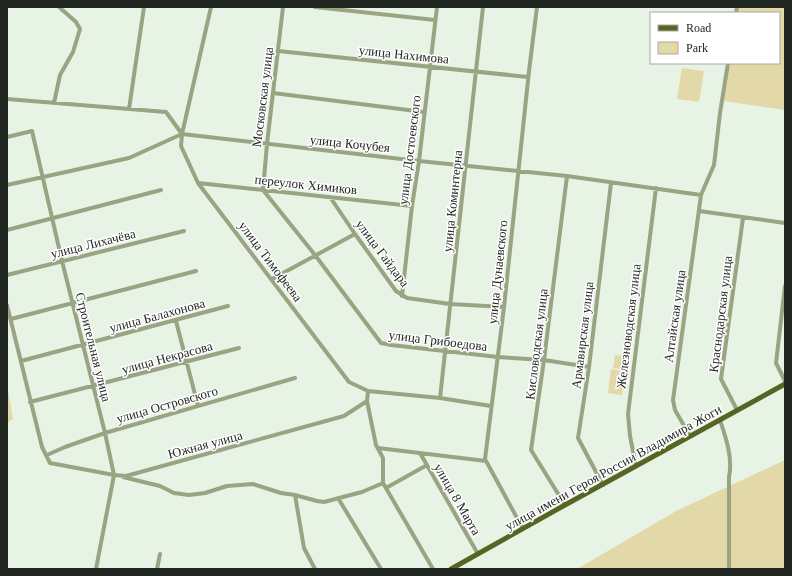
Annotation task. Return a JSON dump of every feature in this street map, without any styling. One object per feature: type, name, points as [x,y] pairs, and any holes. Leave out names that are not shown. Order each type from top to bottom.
[{"type":"main road","name":"улица имени Героя России Владимира Жоги","points":[[451,569],[785,383]]},
{"type":"street","points":[[54,103],[60,75],[73,52],[80,29],[76,22],[59,7]]},
{"type":"street","points":[[129,109],[144,7]]},
{"type":"street","name":"улица Тимофеева","points":[[211,7],[182,134],[181,146],[198,183],[349,382],[368,391],[440,398],[491,406]]},
{"type":"street","name":"Московская улица","points":[[263,190],[272,93],[283,7]]},
{"type":"street","points":[[315,7],[435,20]]},
{"type":"street","name":"улица Достоевского","points":[[402,296],[437,7]]},
{"type":"street","name":"улица Коминтерна","points":[[440,398],[484,7]]},
{"type":"street","name":"улица Дунаевского","points":[[486,461],[485,459],[504,307],[528,77],[537,7]]},
{"type":"street","name":"улица Нахимова","points":[[278,51],[528,77]]},
{"type":"street","name":"Алтайская улица","points":[[690,436],[675,410],[673,400],[701,194],[714,165],[728,64]]},
{"type":"street","points":[[272,93],[424,112]]},
{"type":"street","points":[[7,99],[166,112],[182,134],[129,158],[7,185]]},
{"type":"street","name":"Строительная улица","points":[[7,137],[32,131],[62,261],[94,386],[114,476],[96,569]]},
{"type":"street","name":"улица Кочубея","points":[[182,134],[567,176],[701,194]]},
{"type":"street","name":"Кисловодская улица","points":[[565,505],[531,450],[567,176]]},
{"type":"street","name":"переулок Химиков","points":[[198,183],[412,206]]},
{"type":"street","name":"Армавирская улица","points":[[603,485],[578,438],[589,367],[611,183]]},
{"type":"street","name":"Железноводская улица","points":[[636,466],[630,436],[628,414],[656,188]]},
{"type":"street","points":[[7,230],[161,190]]},
{"type":"street","name":"улица Грибоедова","points":[[263,190],[315,255],[381,343],[391,346],[498,357],[544,360],[589,367]]},
{"type":"street","name":"улица Гайдара","points":[[330,197],[396,291],[402,296],[450,304],[504,307]]},
{"type":"street","points":[[699,211],[785,223]]},
{"type":"street","name":"Краснодарская улица","points":[[736,410],[721,379],[743,218]]},
{"type":"street","name":"улица Лихачёва","points":[[7,275],[184,231]]},
{"type":"street","points":[[272,279],[355,234]]},
{"type":"street","points":[[10,319],[196,271]]},
{"type":"street","points":[[785,286],[776,363],[785,383]]},
{"type":"street","points":[[7,305],[30,402],[42,447],[47,455]]},
{"type":"street","name":"улица Балахонова","points":[[21,361],[228,306]]},
{"type":"street","points":[[176,320],[198,406]]},
{"type":"street","name":"улица Некрасова","points":[[30,402],[239,348]]},
{"type":"street","name":"улица Островского","points":[[47,455],[105,433],[295,378]]},
{"type":"street","points":[[368,391],[367,401],[376,445],[383,458],[383,483],[433,569]]},
{"type":"street","name":"Южная улица","points":[[47,455],[50,462],[114,476],[126,476],[344,416],[367,401]]},
{"type":"street","points":[[720,420],[729,449],[729,569]]},
{"type":"street","points":[[378,448],[486,461],[523,529]]},
{"type":"street","name":"улица 8 Марта","points":[[420,453],[478,554]]},
{"type":"street","points":[[386,488],[427,465]]},
{"type":"street","points":[[114,476],[160,486],[174,493],[189,495],[205,493],[227,486],[253,484],[281,493],[324,502],[362,492],[383,483]]},
{"type":"street","points":[[295,495],[304,548],[315,569]]},
{"type":"street","points":[[338,498],[381,569]]},
{"type":"street","points":[[157,569],[160,554]]},
{"type":"green space","points":[[737,7],[785,7],[785,110],[723,101],[729,64],[780,64],[780,12],[737,12]]},
{"type":"green space","points":[[682,68],[704,71],[699,102],[677,99]]},
{"type":"green space","points":[[615,355],[623,356],[621,369],[613,368]]},
{"type":"green space","points":[[611,369],[625,371],[622,395],[608,393]]},
{"type":"green space","points":[[7,384],[13,419],[7,423]]},
{"type":"green space","points":[[785,460],[785,569],[577,569],[676,511]]}]
